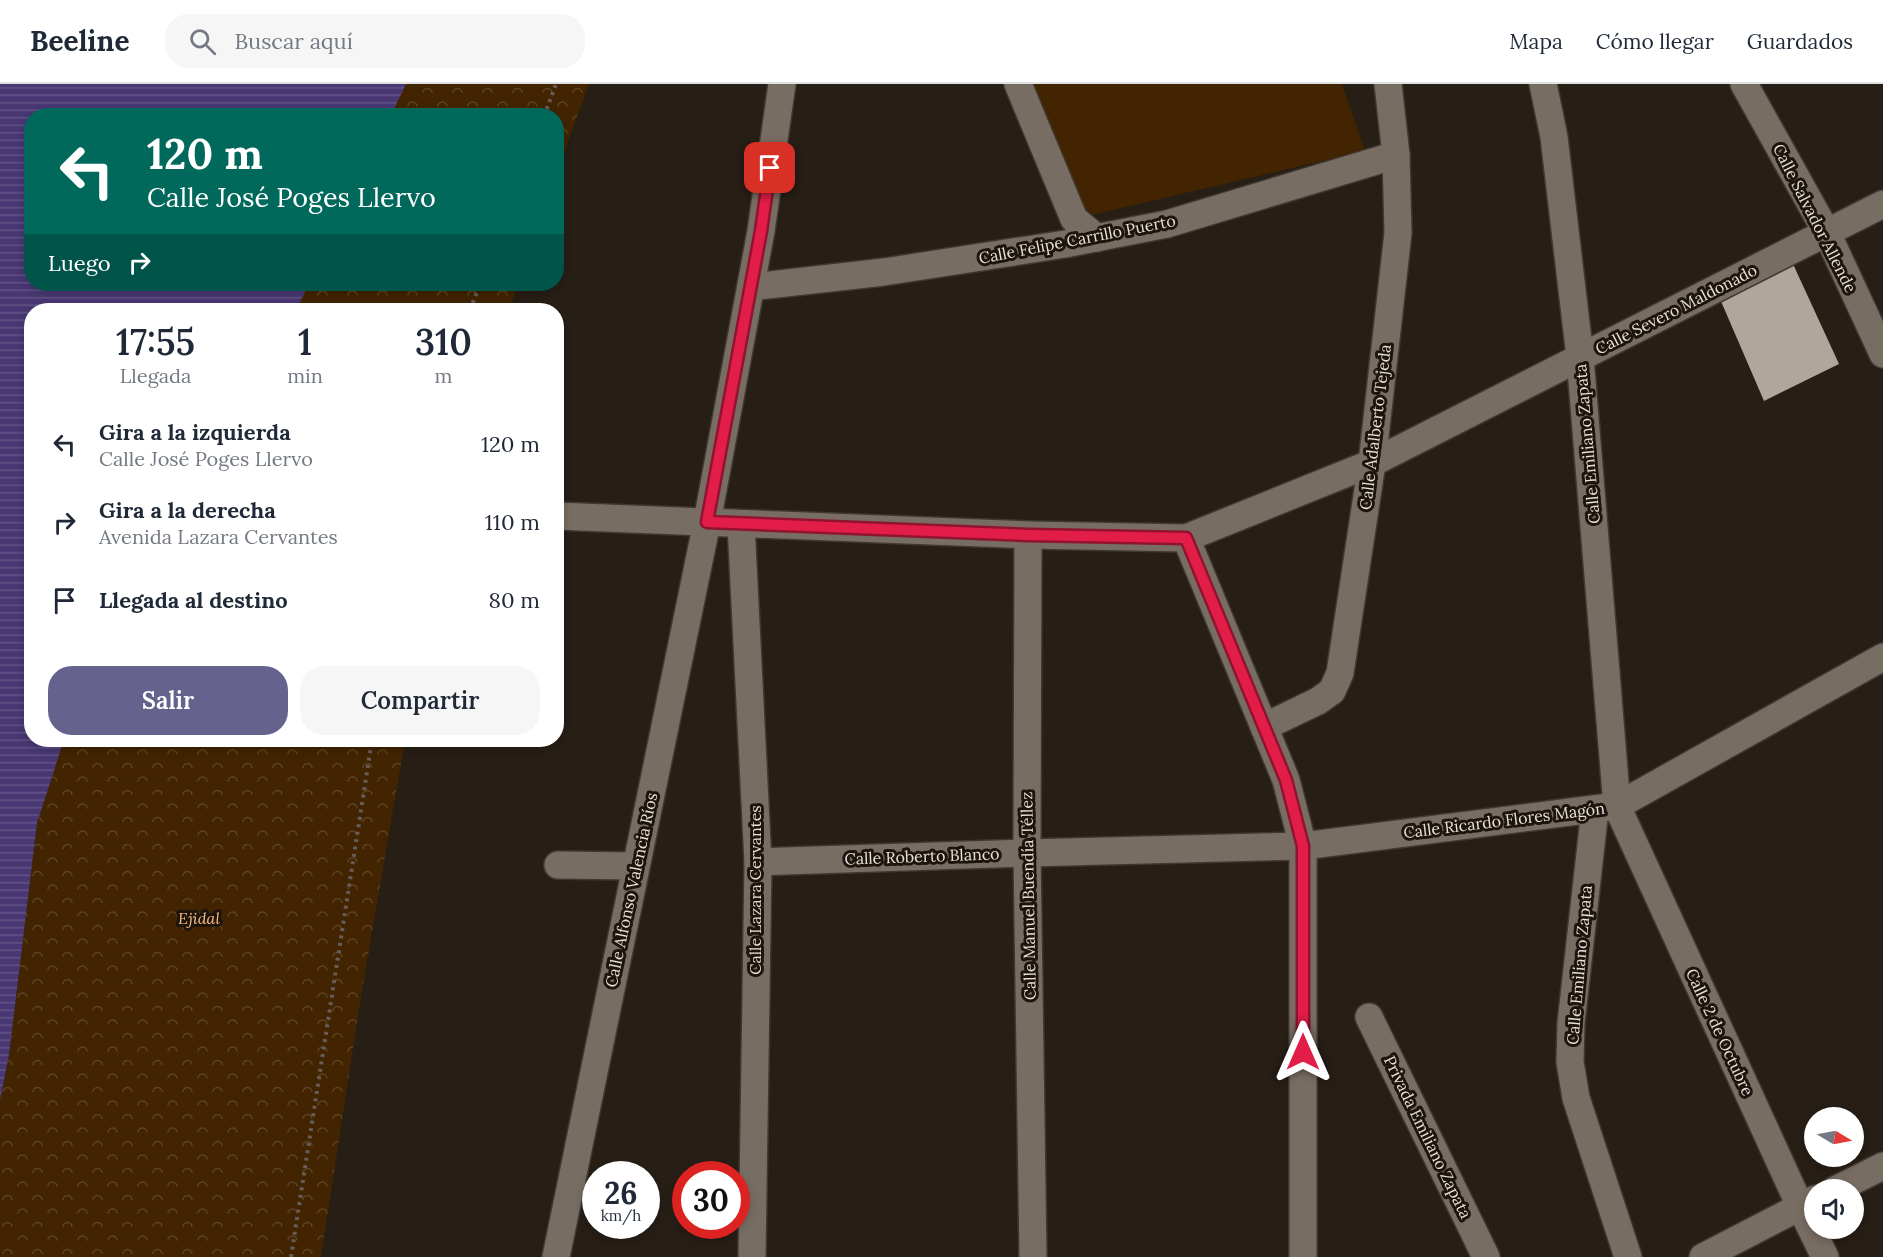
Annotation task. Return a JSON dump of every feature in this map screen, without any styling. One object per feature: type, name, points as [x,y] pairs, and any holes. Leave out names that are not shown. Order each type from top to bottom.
[{"type":"street","name":"Calle Alfonso Valencia Ríos","points":[[556,1257],[707,522],[761,231],[782,84]]},
{"type":"street","points":[[1018,84],[1074,219],[1097,238]]},
{"type":"street","name":"Calle Adalberto Tejeda","points":[[1264,727],[1318,701],[1332,691],[1340,673],[1372,464],[1398,233],[1396,155],[1388,84]]},
{"type":"street","name":"Calle Emiliano Zapata","points":[[1543,84],[1554,137],[1580,357],[1606,807],[1571,1023],[1570,1062],[1576,1098],[1628,1257]]},
{"type":"street","name":"Calle Salvador Allende","points":[[1744,84],[1827,234],[1883,354]]},
{"type":"street","name":"Calle Felipe Carrillo Puerto","points":[[751,287],[884,272],[1097,238],[1167,224],[1396,155]]},
{"type":"street","name":"Calle Severo Maldonado","points":[[1186,538],[1372,464],[1883,204]]},
{"type":"street","points":[[564,516],[1028,535],[1186,538],[1286,780],[1303,846],[1303,1257]]},
{"type":"street","name":"Calle Lazara Cervantes","points":[[741,524],[758,862],[752,1257]]},
{"type":"street","name":"Calle Manuel Buendía Téllez","points":[[1028,535],[1027,853],[1033,1257]]},
{"type":"street","name":"Calle Ricardo Flores Magón","points":[[1303,846],[1606,807],[1883,657]]},
{"type":"street","name":"Calle 2 de Octubre","points":[[1606,807],[1804,1197]]},
{"type":"street","name":"Calle Roberto Blanco","points":[[758,862],[1303,846]]},
{"type":"street","points":[[558,865],[636,866]]},
{"type":"street","name":"Privada Emiliano Zapata","points":[[1370,1017],[1486,1257]]},
{"type":"street","points":[[1857,1179],[1883,1166]]},
{"type":"street","points":[[1703,1257],[1804,1205]]},
{"type":"street","name":"Calle 2 de Octubre","points":[[1819,1239],[1825,1257]]},
{"type":"path","points":[[547,108],[556,84]]},
{"type":"path","points":[[291,1257],[371,747]]},
{"type":"green space","points":[[384,84],[589,84],[564,152],[564,108],[372,108]]},
{"type":"green space","points":[[1032,84],[1342,84],[1365,151],[1079,218]]},
{"type":"green space","points":[[270,291],[516,291],[511,303],[262,303]]},
{"type":"green space","name":"Ejidal","points":[[62,747],[404,747],[360,1002],[321,1257],[0,1257],[0,1100],[9,1055],[37,823]]},
{"type":"shaded area","points":[[0,84],[406,84],[394,108],[24,108],[24,291],[306,291],[300,303],[24,303],[24,747],[62,747],[37,823],[9,1055],[0,1100]]},
{"type":"building","points":[[1793,264],[1839,364],[1764,401],[1720,299]]},
{"type":"route","points":[[770,168],[761,231],[707,522],[1028,535],[1186,538],[1286,780],[1303,846],[1303,1052]]}]
